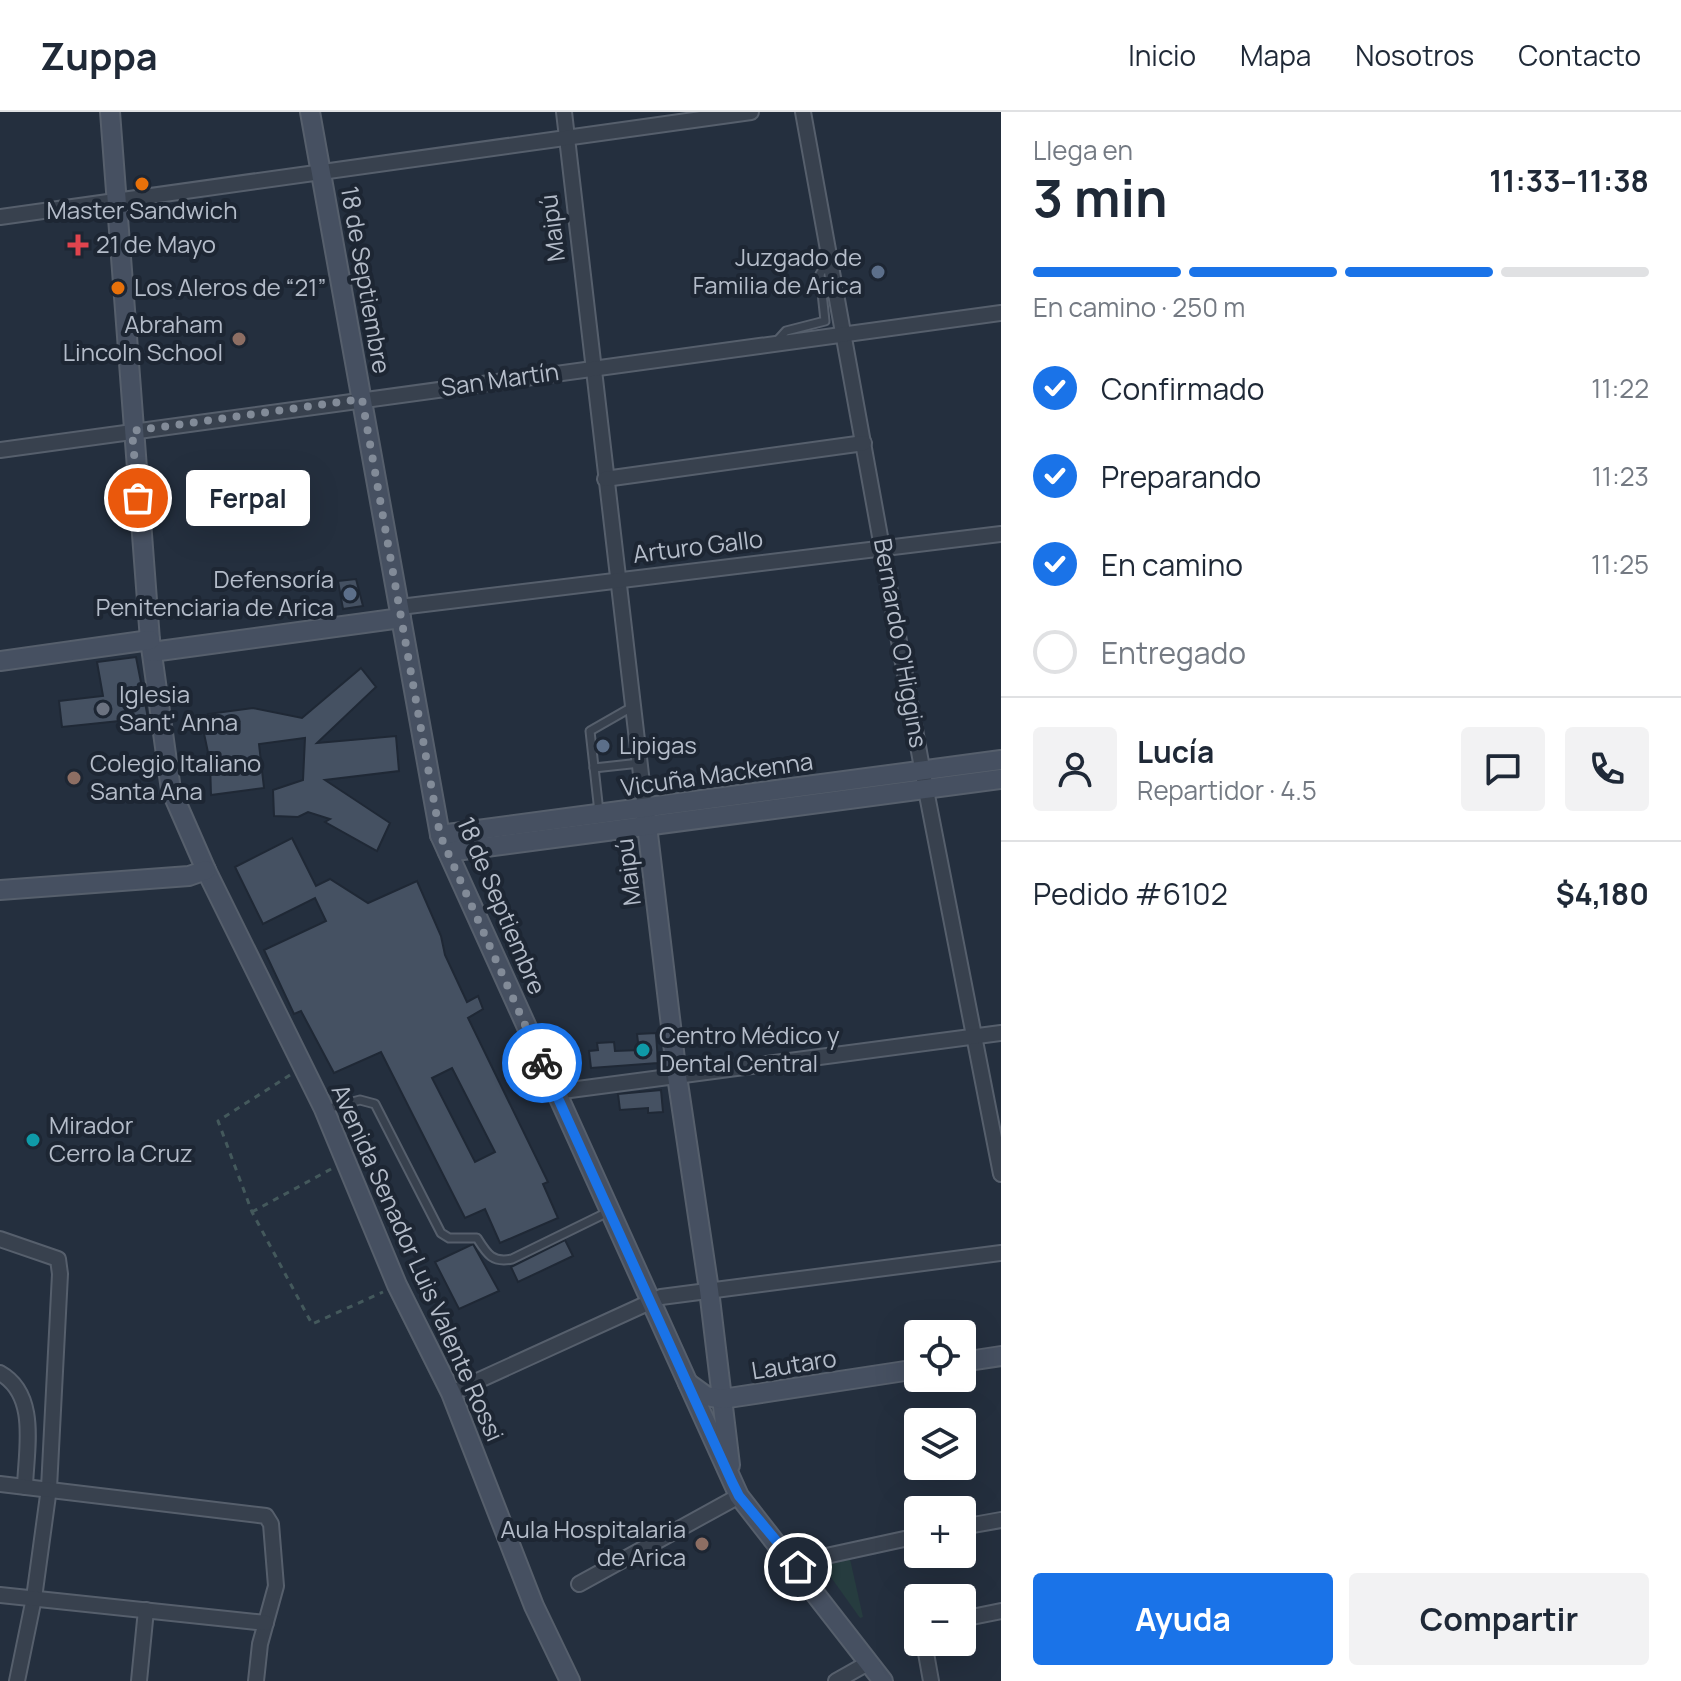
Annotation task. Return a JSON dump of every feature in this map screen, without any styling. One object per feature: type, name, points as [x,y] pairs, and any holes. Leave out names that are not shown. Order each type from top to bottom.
[{"type":"main road","points":[[0,890],[189,876],[206,870],[176,805],[166,768],[151,646],[132,431],[110,112]]},
{"type":"main road","name":"18 de Septiembre","points":[[310,112],[444,843],[735,1489],[883,1681]]},
{"type":"main road","name":"Arturo Gallo","points":[[0,661],[151,646],[401,612]]},
{"type":"main road","name":"Vicuña Mackenna","points":[[444,843],[599,815],[646,819],[1001,760]]},
{"type":"main road","name":"Vicuña Mackenna","points":[[444,843],[1001,779]]},
{"type":"main road","name":"Maipú","points":[[646,819],[677,1076],[735,1489]]},
{"type":"main road","name":"Avenida Senador Luis Valente Rossi","points":[[206,870],[301,1068],[324,1109],[397,1285],[451,1393],[528,1593],[570,1681]]},
{"type":"main road","points":[[976,1360],[1001,1356]]},
{"type":"main road","name":"Lautaro","points":[[684,1378],[698,1392],[722,1399],[904,1371]]},
{"type":"street","name":"Maipú","points":[[564,112],[646,819]]},
{"type":"street","points":[[0,217],[751,112]]},
{"type":"street","name":"Bernardo O'Higgins","points":[[803,112],[972,1037],[1001,1174]]},
{"type":"street","name":"San Martín","points":[[0,450],[1001,313]]},
{"type":"street","points":[[605,479],[864,443]]},
{"type":"street","name":"Arturo Gallo","points":[[401,612],[616,581],[1001,534]]},
{"type":"street","points":[[555,1092],[1001,1033]]},
{"type":"street","points":[[0,1239],[58,1259],[49,1488],[34,1598],[17,1681]]},
{"type":"street","points":[[451,1393],[649,1302],[709,1290],[1001,1253]]},
{"type":"street","points":[[0,1373],[14,1382],[26,1406],[25,1487]]},
{"type":"street","points":[[0,1484],[266,1516],[271,1524],[276,1586],[256,1681]]},
{"type":"street","points":[[579,1584],[735,1489]]},
{"type":"street","points":[[976,1524],[1001,1520]]},
{"type":"street","points":[[794,1563],[904,1539]]},
{"type":"street","points":[[0,1595],[266,1623]]},
{"type":"street","points":[[139,1681],[146,1610]]},
{"type":"street","points":[[976,1616],[1001,1611]]},
{"type":"street","points":[[927,1656],[931,1681]]},
{"type":"street","points":[[836,1681],[868,1663]]},
{"type":"lane","points":[[775,342],[786,331],[825,321],[820,274],[829,260]]},
{"type":"lane","points":[[599,815],[590,731],[632,707]]},
{"type":"lane","points":[[166,768],[204,762]]},
{"type":"lane","points":[[594,768],[640,763]]},
{"type":"lane","points":[[324,1109],[360,1100],[375,1104],[441,1233],[449,1238],[477,1238],[489,1257],[499,1261],[512,1259],[608,1212]]},
{"type":"path","points":[[301,1068],[218,1121],[252,1212],[312,1324],[397,1285]]},
{"type":"path","points":[[252,1212],[346,1162]]},
{"type":"green space","points":[[850,1559],[863,1617],[860,1618],[823,1566]]},
{"type":"building","name":"Defensoría Penitenciaria de Arica","points":[[356,579],[363,606],[343,609],[338,581]]},
{"type":"building","name":"Iglesia Sant' Anna","points":[[136,657],[148,718],[62,727],[59,701],[103,696],[97,662]]},
{"type":"building","points":[[361,668],[376,687],[317,743],[396,736],[399,771],[325,780],[390,823],[377,851],[325,822],[330,819],[308,812],[298,817],[274,816],[273,790],[303,780],[305,738],[259,744],[264,788],[211,795],[210,762],[201,719],[209,719],[208,714],[253,708],[302,718]]},
{"type":"building","points":[[292,838],[316,886],[330,879],[368,903],[417,881],[467,1002],[478,996],[483,1009],[468,1018],[548,1182],[543,1184],[558,1218],[500,1243],[485,1209],[465,1218],[381,1052],[334,1073],[301,1011],[294,1014],[264,950],[326,921],[315,898],[263,924],[235,867]],"holes":[[[452,1068],[495,1152],[475,1162],[432,1078]]]},
{"type":"building","name":"Centro Médico y Dental Central","points":[[656,1033],[658,1063],[591,1068],[589,1051],[598,1050],[597,1043],[614,1042],[615,1051],[639,1050],[637,1034]]},
{"type":"building","name":"Centro Médico y Dental Central","points":[[661,1090],[663,1112],[648,1113],[648,1108],[620,1110],[618,1094]]},
{"type":"building","points":[[565,1240],[573,1256],[518,1282],[511,1267]]},
{"type":"building","points":[[473,1244],[499,1291],[459,1309],[435,1262]]},
{"type":"way so far","points":[[138,498],[132,431],[362,399],[440,835],[542,1063]]},
{"type":"place","name":"Master Sandwich","points":[[142,184]]},
{"type":"place","name":"21 de Mayo","points":[[78,245]]},
{"type":"place","name":"Juzgado de Familia de Arica","points":[[878,272]]},
{"type":"place","name":"Los Aleros de “21”","points":[[118,288]]},
{"type":"place","name":"Abraham Lincoln School","points":[[239,339]]},
{"type":"place","name":"Ferpal","points":[[138,498]]},
{"type":"place","name":"Defensoría Penitenciaria de Arica","points":[[350,594]]},
{"type":"place","name":"Iglesia Sant' Anna","points":[[103,709]]},
{"type":"place","name":"Lipigas","points":[[603,746]]},
{"type":"place","name":"Colegio Italiano Santa Ana","points":[[74,778]]},
{"type":"place","name":"Centro Médico y Dental Central","points":[[643,1050]]},
{"type":"place","name":"Mirador Cerro la Cruz","points":[[33,1140]]},
{"type":"place","name":"Aula Hospitalaria de Arica","points":[[702,1544]]},
{"type":"route","points":[[542,1063],[739,1496],[798,1567]]}]
